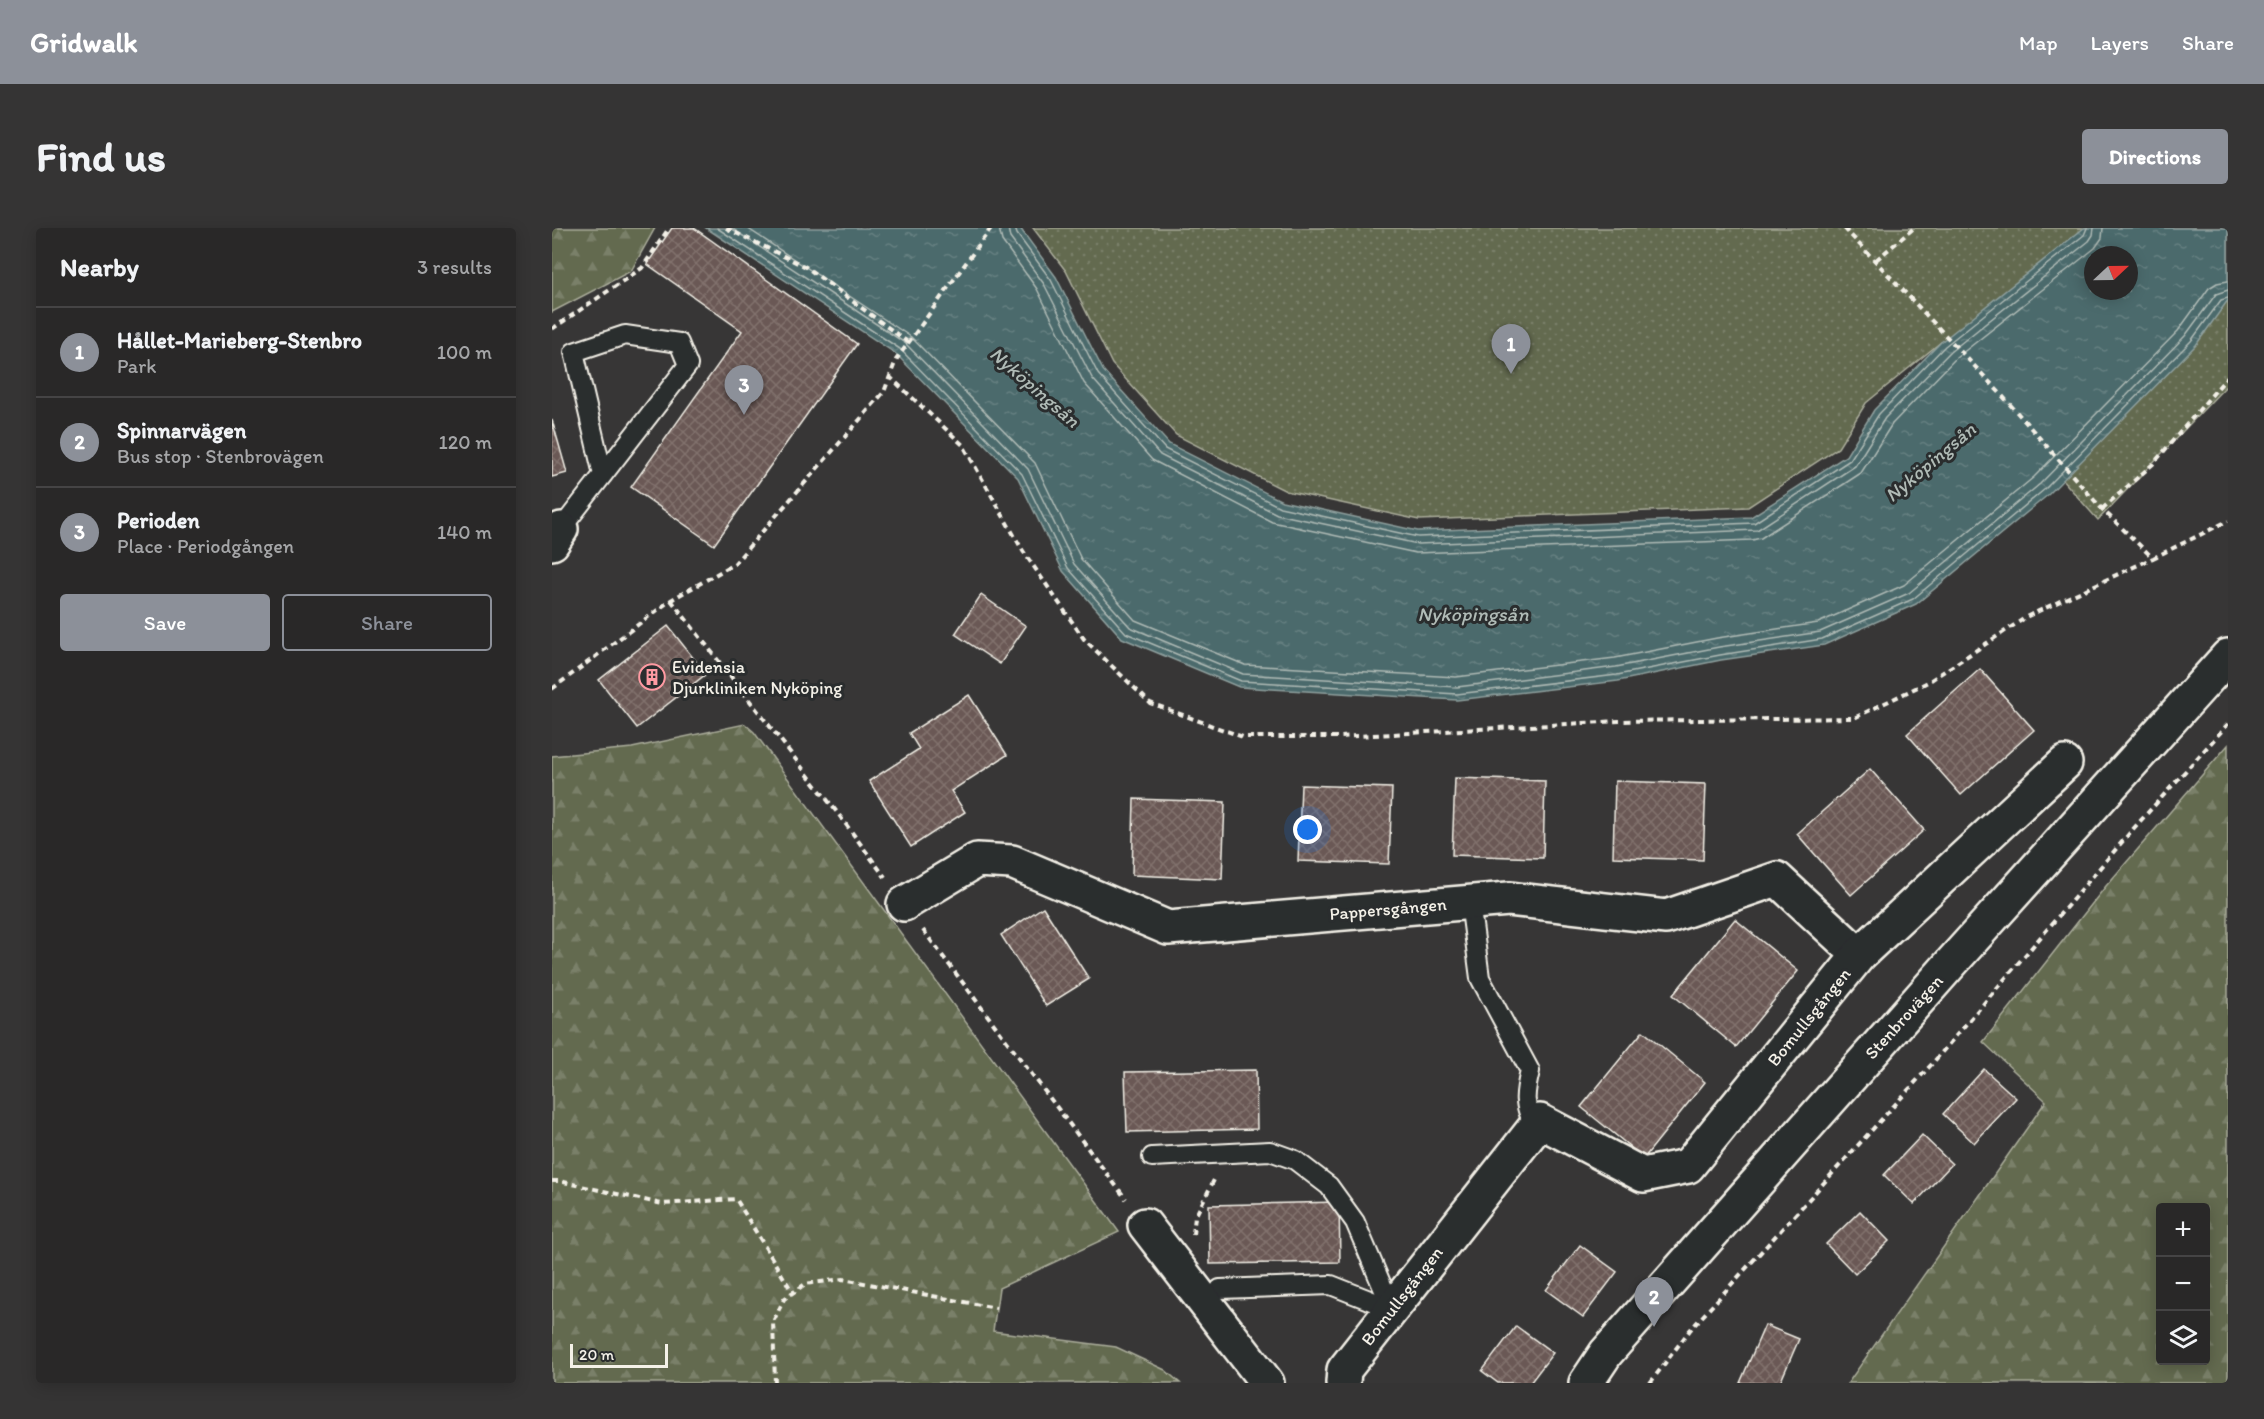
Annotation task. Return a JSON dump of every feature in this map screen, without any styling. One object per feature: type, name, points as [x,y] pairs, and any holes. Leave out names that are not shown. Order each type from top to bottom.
[{"type":"street","name":"Stenbrovägen","points":[[1586,1383],[1606,1353],[2228,656]]},
{"type":"street","name":"Bomullsgången","points":[[1343,1383],[1344,1370],[1540,1121],[1643,1175],[1688,1166],[1859,955],[2065,763]]},
{"type":"street","name":"Pappersgången","points":[[904,904],[977,860],[1012,862],[1168,928],[1509,899],[1666,917],[1777,879],[1859,955]]},
{"type":"street","points":[[1145,1225],[1267,1383]]},
{"type":"lane","points":[[556,536],[688,365],[680,343],[624,335],[574,352],[603,475]]},
{"type":"lane","points":[[1470,903],[1480,978],[1530,1071],[1524,1097],[1527,1112],[1535,1127]]},
{"type":"lane","points":[[1152,1157],[1270,1150],[1295,1160],[1329,1186],[1355,1222],[1392,1309]]},
{"type":"lane","points":[[1220,1289],[1331,1286],[1392,1309]]},
{"type":"path","points":[[552,329],[642,268],[669,228]]},
{"type":"path","points":[[726,228],[806,267],[909,343]]},
{"type":"path","points":[[552,689],[671,600],[734,564],[884,392],[896,360],[991,228]]},
{"type":"path","points":[[1844,228],[1999,392],[2102,510],[2153,558]]},
{"type":"path","points":[[1876,261],[1914,228]]},
{"type":"path","points":[[2102,510],[2153,464],[2228,375]]},
{"type":"path","points":[[889,376],[963,445],[1023,551],[1084,639],[1150,703],[1243,737],[1340,737],[1619,721],[1854,718],[1928,682],[2028,616],[2228,521]]},
{"type":"path","points":[[1650,1383],[1690,1330],[1931,1065],[2134,828],[2228,724]]},
{"type":"path","points":[[1193,1236],[1195,1217],[1213,1186],[1222,1153]]},
{"type":"path","points":[[552,1181],[662,1204],[736,1198],[793,1293]]},
{"type":"path","points":[[775,1383],[773,1322],[784,1299],[806,1284],[843,1279],[996,1308]]},
{"type":"green space","points":[[552,228],[655,228],[631,271],[552,312]]},
{"type":"green space","points":[[1033,228],[2228,228],[2228,384],[2098,520],[1941,342],[1866,403],[1838,448],[1748,507],[1419,520],[1286,491],[1176,435],[1112,364],[1066,271]]},
{"type":"green space","points":[[745,724],[754,732],[1119,1232],[999,1288],[993,1331],[1116,1347],[1165,1370],[1180,1383],[552,1383],[552,756],[632,748]]},
{"type":"green space","points":[[2228,745],[2228,1383],[1848,1383],[2046,1101],[1983,1042],[2106,886]]},
{"type":"water","name":"Nyköpingsån","points":[[706,228],[1020,228],[1056,277],[1103,370],[1169,444],[1282,501],[1418,531],[1751,517],[1846,456],[1874,410],[1941,342],[2084,228],[2228,228],[2228,300],[2196,345],[2049,494],[1916,604],[1824,645],[1721,660],[1618,681],[1457,700],[1239,687],[1122,638],[1063,571],[1018,478],[895,353]]},
{"type":"building","points":[[672,228],[694,228],[857,344],[714,545],[631,487],[742,331],[647,264]]},
{"type":"building","points":[[552,420],[567,473],[552,477]]},
{"type":"building","points":[[981,595],[1026,626],[1000,664],[955,634]]},
{"type":"building","name":"Evidensia Djurkliniken Nyköping","points":[[668,626],[706,674],[637,728],[599,680]]},
{"type":"building","points":[[1980,669],[2034,730],[1961,795],[1907,734]]},
{"type":"building","points":[[969,695],[1007,755],[951,791],[965,812],[911,847],[869,781],[919,749],[909,733]]},
{"type":"building","points":[[1870,769],[1924,830],[1851,895],[1797,834]]},
{"type":"building","points":[[1455,778],[1545,781],[1543,858],[1452,855]]},
{"type":"building","points":[[1615,781],[1706,784],[1703,860],[1613,857]]},
{"type":"building","points":[[1301,785],[1392,788],[1389,864],[1298,861]]},
{"type":"building","points":[[1134,799],[1225,802],[1222,879],[1132,875]]},
{"type":"building","points":[[1043,907],[1089,979],[1046,1006],[1001,935]]},
{"type":"building","points":[[1735,919],[1798,971],[1736,1047],[1673,995]]},
{"type":"building","points":[[1643,1031],[1705,1082],[1644,1158],[1581,1107]]},
{"type":"building","points":[[1984,1069],[2016,1098],[1974,1143],[1943,1114]]},
{"type":"building","points":[[1256,1070],[1257,1129],[1127,1132],[1125,1072]]},
{"type":"building","points":[[1922,1135],[1952,1164],[1914,1204],[1884,1175]]},
{"type":"building","points":[[1339,1202],[1340,1262],[1210,1264],[1209,1205]]},
{"type":"building","points":[[1860,1211],[1889,1241],[1855,1274],[1826,1244]]},
{"type":"building","points":[[1580,1245],[1617,1272],[1583,1317],[1546,1290]]},
{"type":"building","points":[[1765,1325],[1799,1339],[1780,1383],[1740,1383]]},
{"type":"building","points":[[1516,1326],[1553,1353],[1530,1383],[1498,1383],[1482,1371]]},
{"type":"place","name":"Hållet-Marieberg-Stenbro","points":[[1511,374]]},
{"type":"place","name":"Perioden","points":[[744,415]]},
{"type":"place","name":"Evidensia Djurkliniken Nyköping","points":[[652,677]]},
{"type":"place","name":"Spinnarvägen","points":[[1654,1327]]}]
